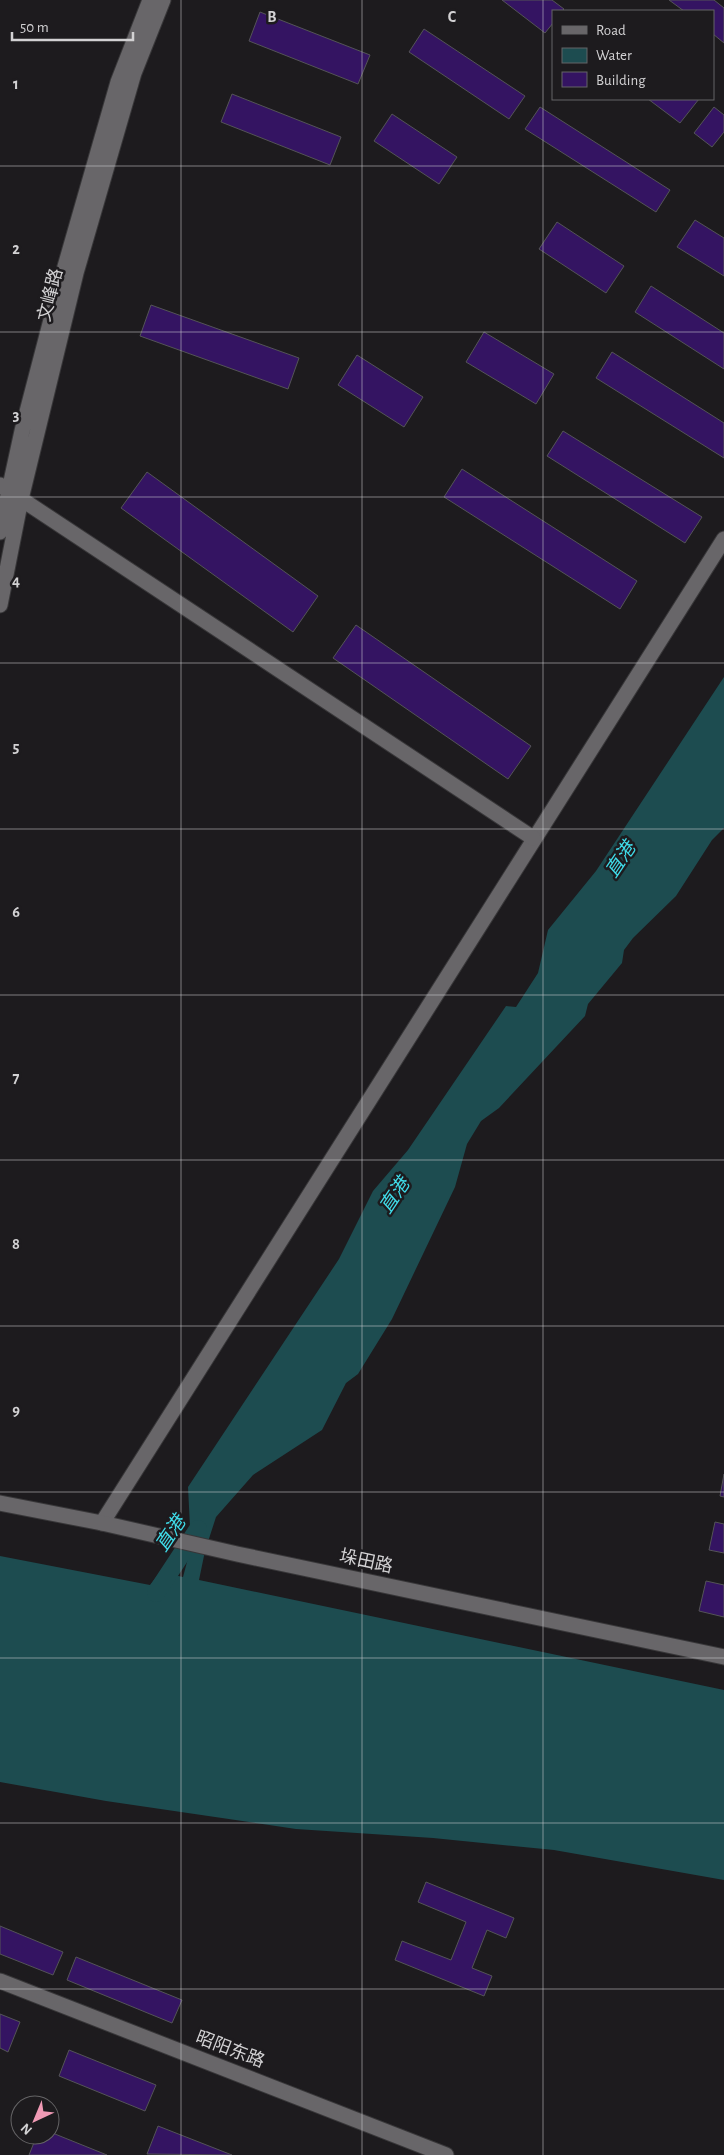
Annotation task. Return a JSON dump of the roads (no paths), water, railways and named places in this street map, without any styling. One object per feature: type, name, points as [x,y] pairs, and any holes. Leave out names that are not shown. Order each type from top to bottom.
[{"type":"street","name":"文峰路","points":[[0,605],[10,492],[22,431],[64,270],[118,82],[150,0]]},
{"type":"street","name":"文峰路","points":[[0,532],[10,492],[134,73],[163,0]]},
{"type":"street","points":[[10,492],[533,838]]},
{"type":"street","points":[[102,1523],[533,838],[724,539]]},
{"type":"street","name":"垛田路","points":[[0,1503],[102,1523],[237,1554],[724,1657]]},
{"type":"street","name":"昭阳东路","points":[[0,1981],[446,2155]]},
{"type":"water","points":[[724,677],[724,828],[712,840],[676,896],[633,938],[624,950],[622,963],[588,1004],[585,1016],[499,1108],[481,1121],[467,1144],[455,1187],[392,1319],[358,1374],[346,1383],[322,1430],[253,1475],[216,1517],[205,1551],[199,1580],[724,1690],[724,1880],[554,1850],[433,1838],[296,1829],[106,1801],[0,1782],[0,1556],[150,1585],[160,1572],[183,1577],[191,1547],[188,1487],[339,1259],[373,1191],[408,1150],[506,1006],[516,1007],[538,973],[548,930],[596,871]]},
{"type":"waterway","name":"直港","points":[[156,1593],[198,1529]]}]
